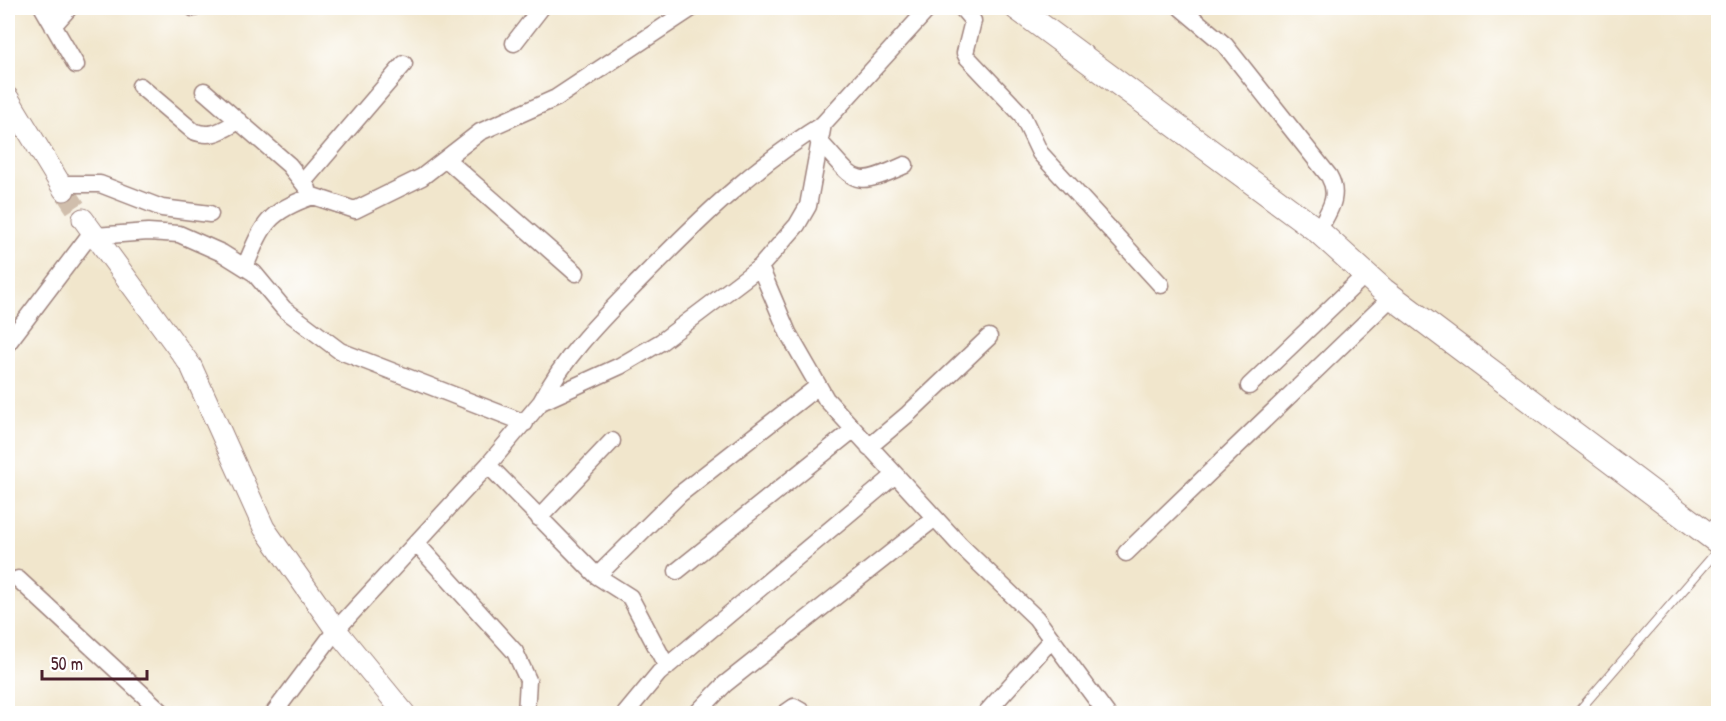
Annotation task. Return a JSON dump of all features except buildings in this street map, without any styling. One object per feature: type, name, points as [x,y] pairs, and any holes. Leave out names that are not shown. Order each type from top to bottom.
[{"type":"main road","points":[[1017,8],[1318,231],[1392,297],[1719,542]]},
{"type":"street","points":[[43,8],[76,65]]},
{"type":"street","points":[[54,26],[69,8]]},
{"type":"street","points":[[514,43],[541,8]]},
{"type":"street","points":[[245,267],[267,220],[314,196],[324,197],[349,210],[360,208],[415,181],[480,132],[556,98],[692,8]]},
{"type":"street","points":[[273,714],[336,630],[525,423],[541,402],[556,371],[591,332],[705,214],[758,167],[823,124],[929,8]]},
{"type":"street","points":[[962,8],[973,21],[965,53],[967,57],[1022,115],[1040,153],[1161,285]]},
{"type":"street","points":[[1181,8],[1225,45],[1335,185],[1334,202],[1318,231]]},
{"type":"street","points":[[303,182],[404,64]]},
{"type":"street","points":[[140,86],[193,131],[203,135],[210,136],[239,121]]},
{"type":"street","points":[[204,91],[289,165],[314,196]]},
{"type":"street","points":[[8,98],[62,187],[100,184],[162,208],[210,214]]},
{"type":"street","points":[[541,402],[620,366],[661,342],[760,267],[797,225],[808,206],[818,140],[823,124]]},
{"type":"street","points":[[818,140],[853,177],[862,181],[872,180],[904,165]]},
{"type":"street","points":[[446,159],[576,273]]},
{"type":"street","points":[[90,229],[179,234],[222,253],[254,273],[284,309],[339,351],[525,423]]},
{"type":"street","points":[[8,343],[90,229]]},
{"type":"street","points":[[90,229],[191,366],[264,528],[336,630],[405,714]]},
{"type":"street","points":[[760,267],[788,333],[817,387],[853,430],[935,518],[1030,612],[1052,639],[1100,710]]},
{"type":"street","points":[[1249,386],[1366,274]]},
{"type":"street","points":[[1126,553],[1392,297]]},
{"type":"street","points":[[869,447],[908,414],[989,337]]},
{"type":"street","points":[[597,576],[671,501],[817,387]]},
{"type":"street","points":[[678,571],[853,430]]},
{"type":"street","points":[[539,518],[612,441]]},
{"type":"street","points":[[488,465],[597,576],[630,597],[667,667]]},
{"type":"street","points":[[625,714],[667,667],[895,475]]},
{"type":"street","points":[[696,714],[725,684],[935,518]]},
{"type":"street","points":[[416,543],[515,652],[528,680],[526,714]]},
{"type":"street","points":[[18,579],[164,714]]},
{"type":"street","points":[[985,714],[1052,639]]},
{"type":"street","points":[[784,714],[794,707],[806,714]]},
{"type":"lane","points":[[1576,714],[1719,550]]},
{"type":"tunnel","points":[[64,190],[83,219]]}]
